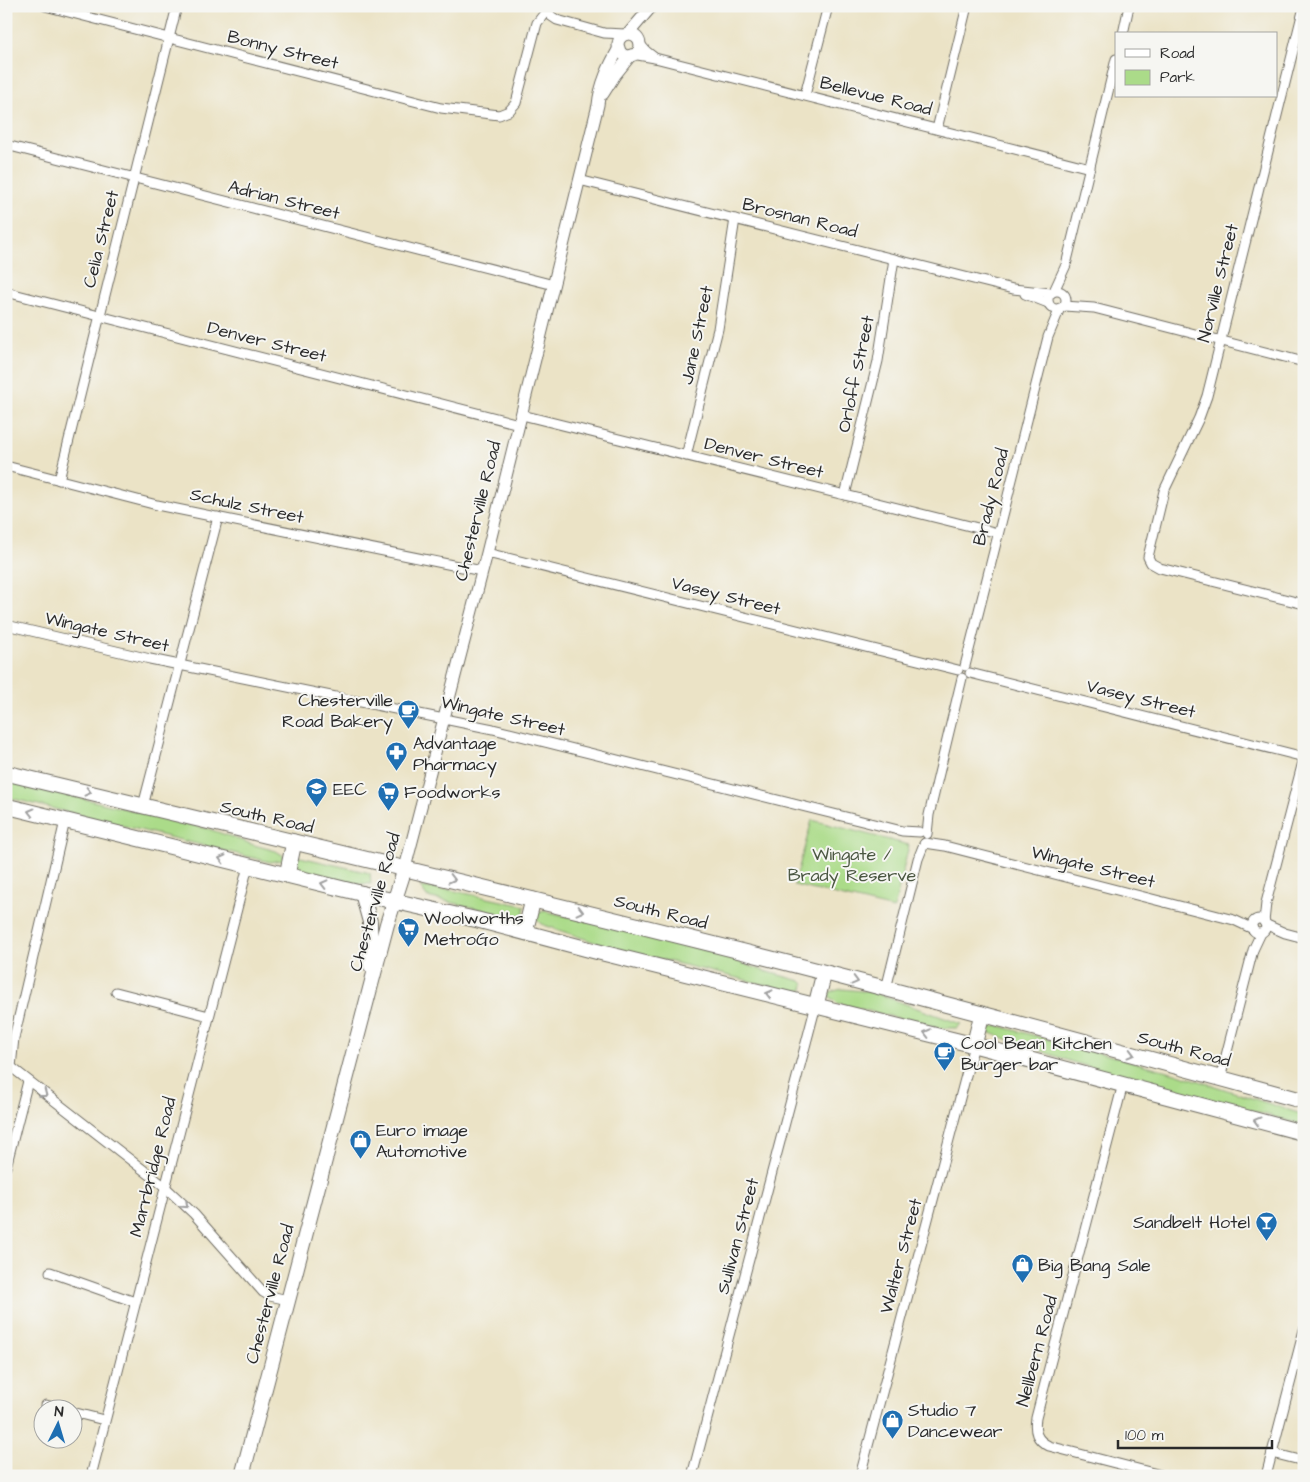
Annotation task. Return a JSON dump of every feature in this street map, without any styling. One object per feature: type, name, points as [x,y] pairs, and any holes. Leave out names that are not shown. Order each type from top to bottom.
[{"type":"highway","name":"South Road","points":[[6,773],[405,868],[824,973],[1304,1101]]},
{"type":"highway","points":[[6,806],[362,894],[525,932],[974,1045],[1304,1133]]},
{"type":"highway","points":[[287,875],[294,842]]},
{"type":"highway","points":[[525,932],[533,900]]},
{"type":"highway","points":[[816,1006],[824,973]]},
{"type":"highway","points":[[974,1045],[982,1014]]},
{"type":"main road","name":"Chesterville Road","points":[[242,1476],[372,982],[405,868]]},
{"type":"main road","points":[[362,894],[370,922],[372,982]]},
{"type":"street","name":"Bonny Street","points":[[45,6],[441,108],[499,115],[505,114],[513,108],[519,95],[537,23],[546,8]]},
{"type":"street","name":"Celia Street","points":[[59,480],[177,6]]},
{"type":"street","points":[[806,95],[828,6]]},
{"type":"street","points":[[937,129],[967,6]]},
{"type":"street","points":[[1123,32],[1129,6]]},
{"type":"street","name":"Norville Street","points":[[1304,7],[1203,408],[1162,498],[1149,546],[1149,560],[1160,568],[1304,604]]},
{"type":"street","points":[[546,8],[557,20],[604,33],[627,34],[634,36],[639,42]]},
{"type":"street","points":[[618,46],[620,38],[627,34],[650,8]]},
{"type":"street","points":[[604,33],[624,54],[631,55],[638,50],[650,8]]},
{"type":"street","name":"Bellevue Road","points":[[639,42],[655,58]]},
{"type":"street","name":"Chesterville Road","points":[[405,868],[487,554],[598,105],[602,82],[618,46]]},
{"type":"street","name":"Bellevue Road","points":[[631,55],[655,58],[806,95],[1090,168]]},
{"type":"street","name":"Chesterville Road","points":[[598,105],[615,75],[631,55]]},
{"type":"street","points":[[1066,266],[1048,297],[1055,306],[1066,301],[1064,295],[1066,266],[1115,63]]},
{"type":"street","name":"Adrian Street","points":[[6,145],[554,285]]},
{"type":"street","name":"Brosnan Road","points":[[579,180],[1013,288],[1052,292]]},
{"type":"street","name":"Jane Street","points":[[686,456],[718,329],[735,219]]},
{"type":"street","name":"Orloff Street","points":[[845,495],[878,360],[894,259]]},
{"type":"street","name":"Brosnan Road","points":[[1013,288],[1055,306],[1094,308]]},
{"type":"street","points":[[1052,292],[1059,291],[1064,295]]},
{"type":"street","name":"Denver Street","points":[[6,292],[520,419],[686,456],[998,533]]},
{"type":"street","name":"Brosnan Road","points":[[1064,295],[1094,308],[1304,362]]},
{"type":"street","name":"Brady Road","points":[[886,989],[1055,306]]},
{"type":"street","name":"Schulz Street","points":[[6,466],[157,504],[482,571]]},
{"type":"street","points":[[142,806],[218,517]]},
{"type":"street","name":"Vasey Street","points":[[487,554],[1304,758]]},
{"type":"street","name":"Wingate Street","points":[[6,625],[179,665],[492,729],[902,831],[945,846],[1304,938]]},
{"type":"street","points":[[1220,1078],[1304,758]]},
{"type":"street","points":[[65,821],[8,1065],[164,1186],[227,1249],[263,1292],[270,1296],[288,1300]]},
{"type":"street","name":"Marrbridge Road","points":[[91,1476],[164,1186],[248,866]]},
{"type":"street","points":[[116,992],[209,1016]]},
{"type":"street","name":"Sullivan Street","points":[[692,1476],[816,1006]]},
{"type":"street","points":[[6,1048],[14,1038]]},
{"type":"street","name":"Walter Street","points":[[860,1476],[974,1045]]},
{"type":"street","points":[[6,1167],[28,1081]]},
{"type":"street","name":"Nellbern Road","points":[[1123,1084],[1036,1418],[1035,1431],[1040,1441],[1054,1447],[1165,1476]]},
{"type":"street","points":[[50,1272],[135,1302]]},
{"type":"street","points":[[1266,1476],[1304,1330]]},
{"type":"street","points":[[82,1414],[104,1420]]},
{"type":"street","points":[[1272,1453],[1304,1461]]},
{"type":"green space","points":[[6,780],[209,829],[276,851],[284,856],[283,860],[270,862],[6,797]]},
{"type":"green space","name":"Wingate / Brady Reserve","points":[[812,820],[909,845],[894,909],[794,885]]},
{"type":"green space","points":[[296,856],[370,873],[371,884],[353,883],[292,869]]},
{"type":"green space","points":[[420,887],[450,890],[525,906],[523,917],[520,918],[427,897]]},
{"type":"green space","points":[[545,911],[706,950],[764,971],[801,981],[804,984],[803,990],[791,991],[606,946],[541,924],[534,917],[534,914]]},
{"type":"green space","points":[[842,989],[872,992],[961,1024],[957,1028],[938,1028],[837,1003],[829,996],[830,992]]},
{"type":"green space","points":[[999,1026],[1175,1073],[1304,1115],[1304,1125],[1072,1062],[990,1033],[990,1027]]},
{"type":"place","name":"Chesterville Road Bakery","points":[[409,729]]},
{"type":"place","name":"Advantage Pharmacy","points":[[397,772]]},
{"type":"place","name":"EEC","points":[[317,808]]},
{"type":"place","name":"Foodworks","points":[[388,811]]},
{"type":"place","name":"Woolworths MetroGo","points":[[408,947]]},
{"type":"place","name":"Cool Bean Kitchen Burger bar","points":[[945,1072]]},
{"type":"place","name":"Euro image Automotive","points":[[360,1159]]},
{"type":"place","name":"Sandbelt Hotel","points":[[1266,1241]]},
{"type":"place","name":"Big Bang Sale","points":[[1022,1284]]},
{"type":"place","name":"Studio 7 Dancewear","points":[[892,1439]]}]
